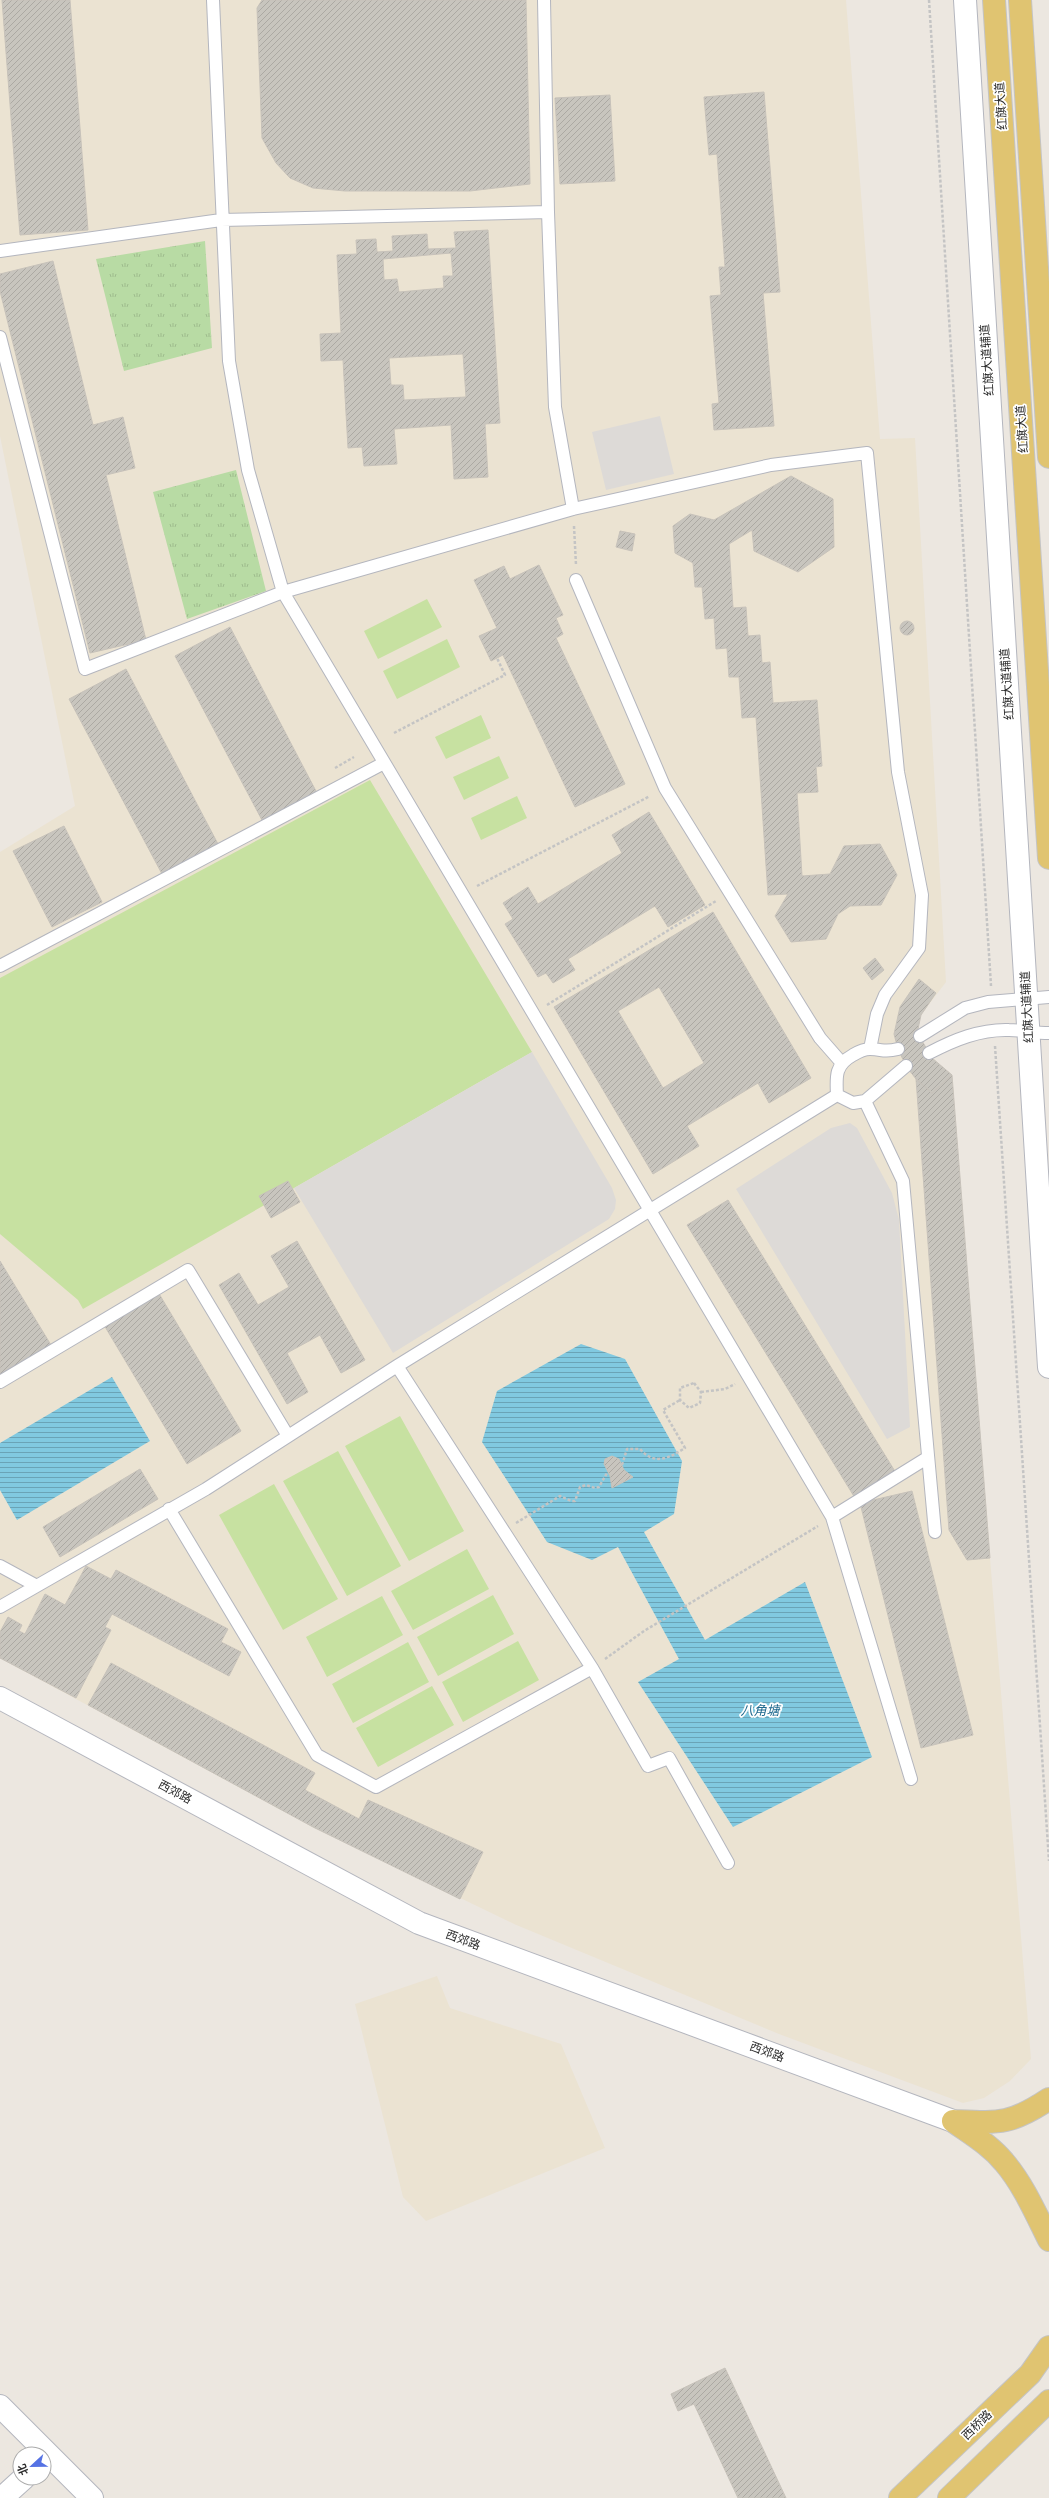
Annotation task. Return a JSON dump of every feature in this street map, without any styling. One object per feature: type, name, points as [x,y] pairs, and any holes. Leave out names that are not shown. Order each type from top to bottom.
[{"type":"main road","name":"红旗大道辅道","points":[[965,0],[1027,997],[1039,1033],[1049,1367]]},
{"type":"main road","name":"红旗大道","points":[[994,0],[1049,858]]},
{"type":"main road","name":"红旗大道","points":[[1020,0],[1049,457]]},
{"type":"main road","name":"西郊路","points":[[0,1698],[419,1923],[953,2121]]},
{"type":"main road","points":[[953,2121],[988,2123],[1012,2120],[1049,2099]]},
{"type":"main road","points":[[953,2121],[982,2142],[1005,2162],[1034,2210],[1049,2240]]},
{"type":"main road","name":"西桥路","points":[[900,2498],[1030,2374],[1049,2347]]},
{"type":"main road","points":[[949,2498],[1049,2402]]},
{"type":"main road","points":[[0,2406],[35,2446]]},
{"type":"main road","points":[[52,2464],[92,2498]]},
{"type":"main road","points":[[2,2498],[15,2486]]},
{"type":"lane","points":[[212,0],[221,220],[229,361],[248,470],[283,592],[648,1211],[832,1517],[911,1779]]},
{"type":"lane","points":[[544,0],[548,212],[555,407],[573,509]]},
{"type":"lane","points":[[0,251],[221,220],[548,212]]},
{"type":"lane","points":[[0,337],[85,669],[283,592],[573,509],[771,465],[867,453],[898,772],[922,895],[918,948],[885,995],[876,1014],[870,1049]]},
{"type":"lane","points":[[576,580],[665,788],[728,893],[820,1038],[841,1062]]},
{"type":"lane","points":[[0,966],[384,763]]},
{"type":"lane","points":[[920,1036],[965,1008],[1027,997],[1049,997]]},
{"type":"lane","points":[[929,1053],[961,1037],[994,1030],[1039,1033]]},
{"type":"lane","points":[[837,1095],[836,1078],[841,1062],[860,1050],[870,1049],[886,1053],[898,1049]]},
{"type":"lane","points":[[837,1095],[853,1103],[865,1101],[906,1066]]},
{"type":"lane","points":[[0,1607],[35,1585],[206,1489],[397,1366],[837,1095]]},
{"type":"lane","points":[[865,1101],[903,1181],[927,1458],[935,1532]]},
{"type":"lane","points":[[0,1382],[188,1270],[288,1436]]},
{"type":"lane","points":[[397,1366],[592,1668],[648,1766],[669,1758],[728,1863]]},
{"type":"lane","points":[[832,1517],[927,1458]]},
{"type":"lane","points":[[169,1509],[317,1755],[376,1787],[592,1668]]},
{"type":"lane","points":[[0,1566],[35,1585]]},
{"type":"path","points":[[929,0],[992,1002]]},
{"type":"path","points":[[574,529],[576,580]]},
{"type":"path","points":[[394,733],[505,675],[497,658]]},
{"type":"path","points":[[330,771],[354,757]]},
{"type":"path","points":[[481,884],[665,788]]},
{"type":"path","points":[[551,1002],[728,893]]},
{"type":"path","points":[[994,1030],[1049,1861]]},
{"type":"path","points":[[701,1392],[726,1389],[748,1378]]},
{"type":"path","points":[[694,1383],[701,1392],[700,1403],[689,1408],[680,1400],[680,1388],[694,1383]]},
{"type":"path","points":[[622,1465],[627,1449],[640,1450],[647,1457],[660,1460],[685,1448],[663,1410],[680,1400]]},
{"type":"path","points":[[529,1515],[560,1496],[571,1501],[575,1501],[580,1487],[586,1485],[595,1488],[599,1487],[607,1473]]},
{"type":"path","points":[[592,1668],[644,1631],[832,1517]]},
{"type":"shaded area","points":[[0,0],[846,0],[880,439],[915,438],[946,982],[921,1015],[918,1029],[925,1048],[932,1058],[952,1075],[932,1093],[916,1079],[949,1530],[967,1559],[990,1558],[1031,2059],[1010,2081],[984,2098],[963,2103],[779,2034],[514,1924],[313,1827],[0,1658],[0,852],[75,806],[0,436]]},
{"type":"shaded area","points":[[660,416],[674,474],[606,490],[592,432]]},
{"type":"shaded area","points":[[532,1052],[612,1188],[616,1200],[615,1209],[609,1219],[393,1353],[294,1188]]},
{"type":"shaded area","points":[[850,1123],[857,1128],[892,1193],[899,1220],[910,1427],[887,1439],[736,1189],[831,1128]]},
{"type":"shaded area","points":[[437,1976],[450,2008],[561,2044],[605,2148],[426,2221],[403,2197],[355,2004]]},
{"type":"green space","points":[[205,241],[212,348],[124,371],[96,259]]},
{"type":"green space","points":[[236,470],[266,591],[187,619],[153,492]]},
{"type":"green space","points":[[427,599],[442,627],[378,659],[364,631]]},
{"type":"green space","points":[[447,639],[460,667],[397,699],[383,671]]},
{"type":"green space","points":[[481,715],[491,738],[446,759],[435,737]]},
{"type":"green space","points":[[499,756],[509,778],[464,800],[453,777]]},
{"type":"green space","points":[[370,780],[532,1052],[83,1309],[78,1300],[0,1234],[0,978]]},
{"type":"green space","points":[[517,796],[527,818],[481,840],[471,818]]},
{"type":"green space","points":[[400,1416],[464,1531],[409,1561],[345,1446]]},
{"type":"green space","points":[[338,1451],[401,1566],[347,1596],[283,1481]]},
{"type":"green space","points":[[274,1484],[338,1599],[283,1630],[219,1515]]},
{"type":"green space","points":[[467,1549],[489,1589],[413,1630],[391,1591]]},
{"type":"green space","points":[[493,1595],[514,1634],[438,1676],[417,1637]]},
{"type":"green space","points":[[382,1596],[403,1635],[327,1677],[306,1637]]},
{"type":"green space","points":[[518,1641],[539,1680],[463,1722],[442,1682]]},
{"type":"green space","points":[[408,1642],[429,1682],[353,1723],[332,1684]]},
{"type":"green space","points":[[432,1686],[454,1725],[378,1767],[356,1728]]},
{"type":"water","name":"八角塘","points":[[581,1344],[625,1359],[682,1461],[674,1514],[644,1532],[705,1640],[805,1582],[872,1757],[733,1827],[638,1682],[679,1659],[618,1547],[592,1560],[547,1542],[482,1442],[497,1391]]},
{"type":"water","points":[[112,1377],[150,1441],[17,1520],[0,1490],[0,1443]]},
{"type":"building","points":[[2,0],[70,0],[88,230],[20,235]]},
{"type":"building","points":[[262,0],[526,0],[530,184],[470,191],[345,191],[313,188],[290,178],[276,163],[262,138],[257,8]]},
{"type":"building","points":[[764,92],[780,292],[763,293],[774,426],[714,430],[712,404],[719,403],[710,296],[721,295],[719,267],[725,267],[717,154],[709,155],[704,97]]},
{"type":"building","points":[[610,95],[615,181],[560,184],[555,98]]},
{"type":"building","points":[[488,230],[500,423],[485,424],[488,477],[454,479],[451,425],[394,429],[397,464],[364,466],[362,447],[348,448],[343,360],[321,361],[320,334],[341,333],[337,255],[357,254],[356,240],[376,239],[377,252],[393,251],[392,236],[427,234],[428,249],[456,248],[454,232]],"holes":[[[451,253],[453,276],[443,276],[444,288],[399,292],[397,279],[384,280],[383,259]],[[463,354],[466,397],[404,400],[403,385],[391,385],[389,358]]]},
{"type":"building","points":[[53,261],[93,425],[123,417],[135,468],[106,475],[146,640],[90,653],[0,291],[0,274]]},
{"type":"building","points":[[791,476],[833,499],[834,547],[798,572],[754,551],[752,530],[729,544],[733,608],[746,607],[748,636],[760,635],[762,663],[770,662],[773,703],[817,700],[822,766],[816,767],[818,792],[797,793],[802,876],[830,874],[844,846],[880,844],[897,875],[881,905],[850,906],[838,914],[826,939],[791,942],[775,916],[788,894],[768,895],[756,717],[742,718],[739,677],[729,677],[727,648],[716,649],[714,618],[705,619],[702,587],[695,587],[693,563],[675,553],[673,526],[690,514],[714,520]]},
{"type":"building","points":[[620,531],[635,534],[632,551],[616,547]]},
{"type":"building","points":[[539,565],[563,615],[556,618],[563,634],[556,638],[625,784],[575,807],[503,655],[491,661],[479,636],[497,628],[474,580],[504,566],[510,579]]},
{"type":"building","points":[[904,621],[910,621],[914,625],[914,631],[910,635],[904,635],[900,631],[900,625]]},
{"type":"building","points":[[230,627],[317,793],[263,822],[175,656]]},
{"type":"building","points":[[126,669],[218,844],[162,874],[69,699]]},
{"type":"building","points":[[649,812],[705,905],[668,927],[655,906],[568,959],[575,970],[553,983],[546,973],[538,977],[505,924],[513,919],[503,903],[528,887],[538,904],[622,853],[612,835]]},
{"type":"building","points":[[64,826],[102,902],[52,927],[13,851]]},
{"type":"building","points":[[713,912],[811,1078],[769,1103],[758,1083],[687,1126],[699,1146],[653,1174],[554,1007]],"holes":[[[659,987],[704,1063],[663,1088],[618,1011]]]},
{"type":"building","points":[[875,958],[884,970],[872,980],[863,968]]},
{"type":"building","points":[[919,979],[936,993],[921,1015],[918,1029],[921,1039],[932,1058],[952,1075],[932,1093],[916,1079],[906,1066],[898,1049],[894,1034],[900,1007]]},
{"type":"building","points":[[952,1075],[990,1558],[967,1560],[949,1530],[916,1079],[932,1093]]},
{"type":"building","points":[[288,1181],[300,1202],[271,1218],[259,1196]]},
{"type":"building","points":[[728,1200],[896,1473],[855,1498],[687,1225]]},
{"type":"building","points":[[297,1241],[365,1360],[341,1373],[320,1335],[287,1353],[308,1392],[287,1404],[219,1285],[239,1273],[258,1305],[289,1287],[271,1256]]},
{"type":"building","points":[[0,1261],[51,1345],[0,1376]]},
{"type":"building","points":[[158,1292],[241,1431],[187,1464],[104,1325]]},
{"type":"building","points":[[612,1456],[619,1459],[624,1470],[633,1477],[612,1488],[610,1476],[604,1464],[605,1459]]},
{"type":"building","points":[[140,1469],[158,1499],[60,1557],[43,1527]]},
{"type":"building","points":[[912,1491],[973,1735],[921,1748],[860,1503]]},
{"type":"building","points":[[86,1566],[111,1579],[116,1570],[228,1629],[221,1642],[241,1652],[229,1676],[112,1614],[105,1627],[111,1630],[76,1698],[0,1658],[0,1632],[8,1617],[22,1625],[19,1631],[25,1634],[45,1594],[65,1605]]},
{"type":"building","points":[[111,1663],[315,1773],[305,1790],[359,1819],[368,1800],[483,1852],[460,1899],[313,1827],[88,1705]]},
{"type":"building","points":[[725,2368],[786,2498],[738,2498],[694,2404],[678,2411],[671,2394]]}]
